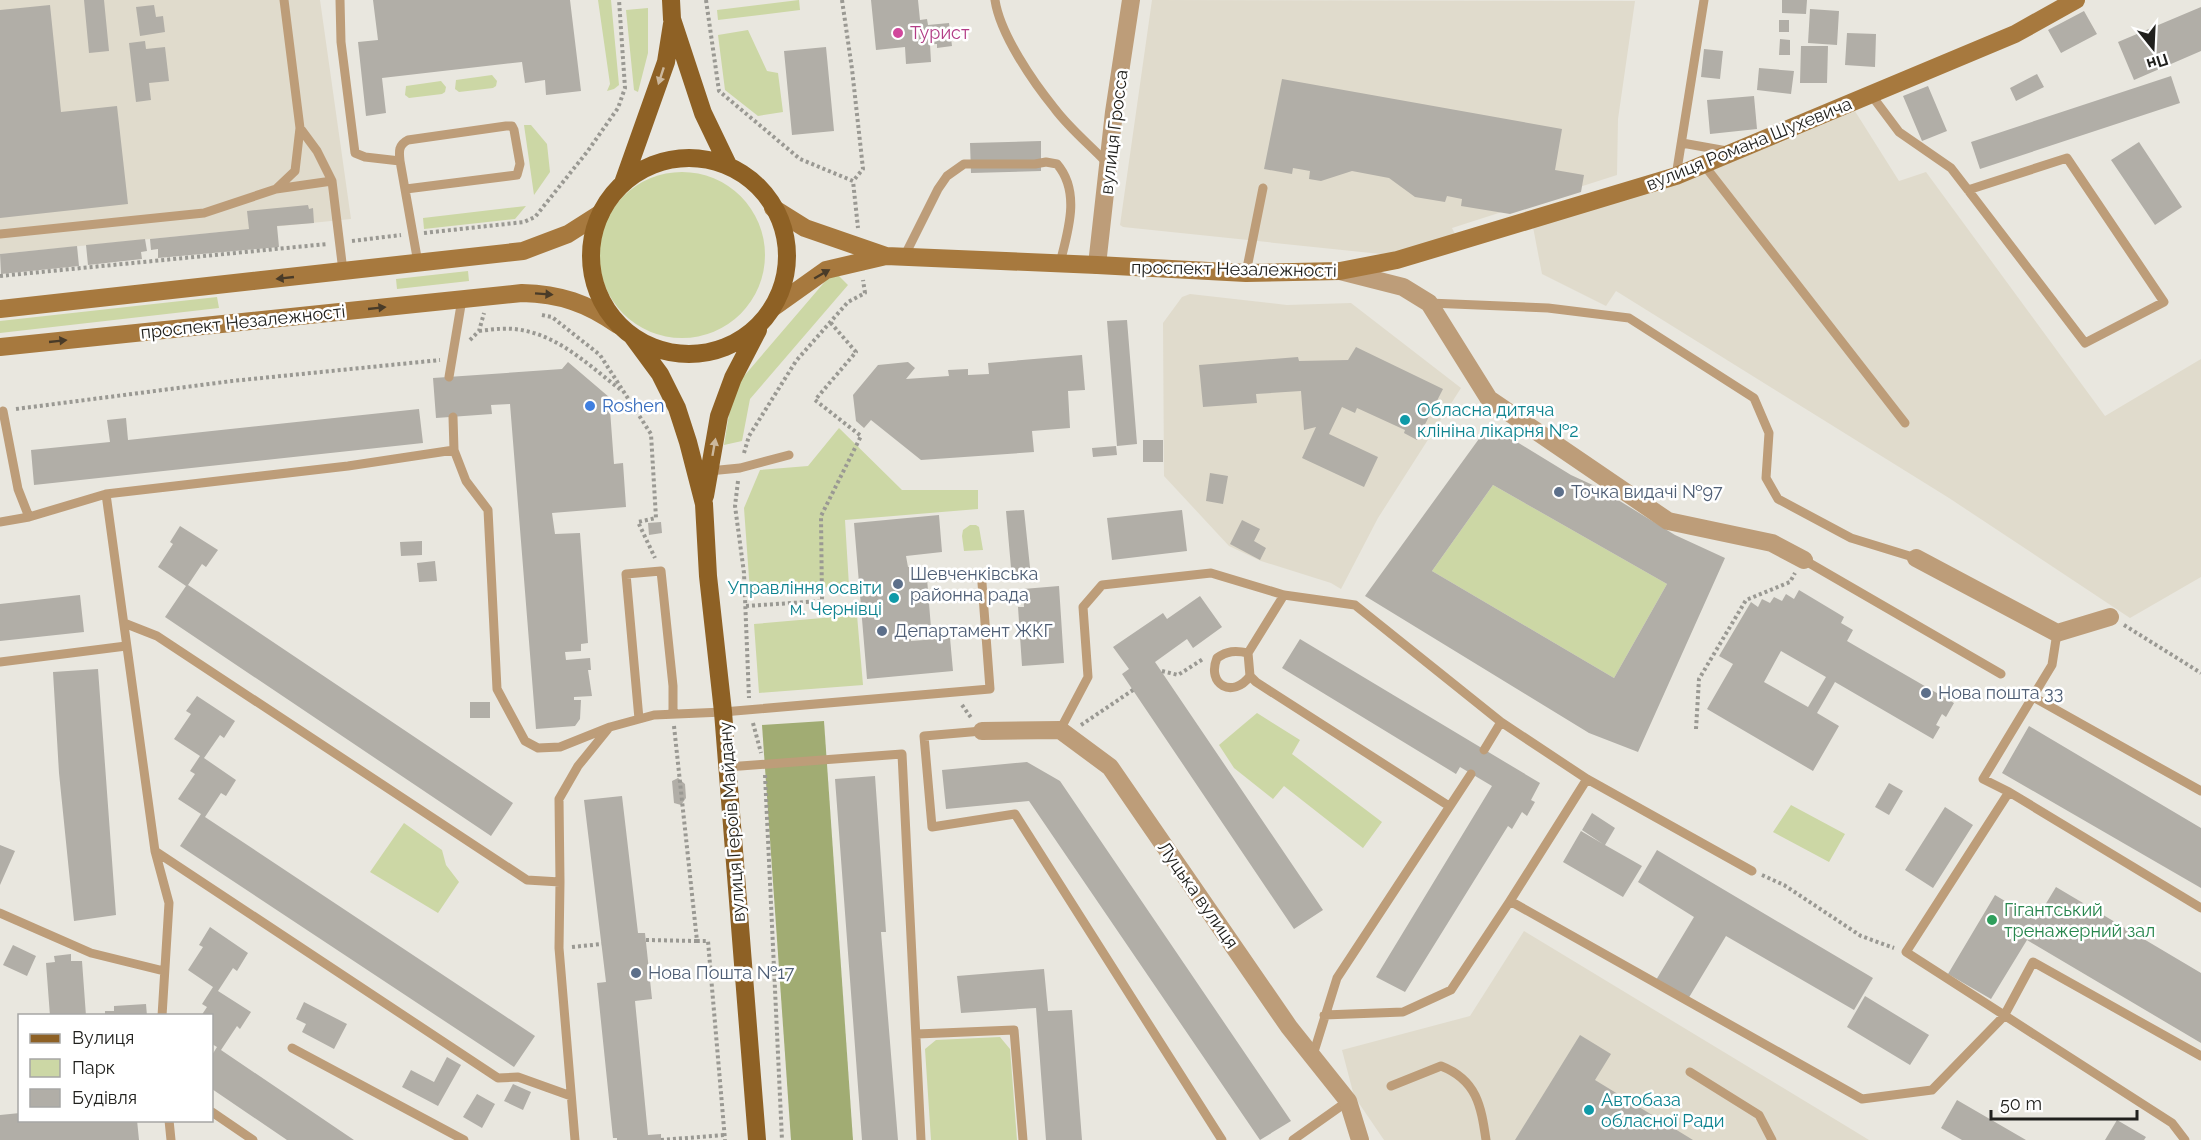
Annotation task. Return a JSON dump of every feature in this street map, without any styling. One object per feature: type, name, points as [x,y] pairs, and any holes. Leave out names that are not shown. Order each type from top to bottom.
[{"type":"main road","points":[[670,0],[672,19],[703,113],[728,165]]},
{"type":"main road","points":[[623,184],[666,62],[672,19]]},
{"type":"main road","points":[[672,159],[710,159],[728,165],[746,175],[773,208],[783,225],[788,246],[785,278],[774,307],[761,324],[733,378],[719,416],[704,504],[677,408],[660,374],[603,302],[593,276],[591,258],[592,240],[601,213],[610,197],[638,172],[672,159]]},
{"type":"main road","points":[[625,331],[661,350],[682,354],[704,353],[725,348],[744,338],[761,324]]},
{"type":"main road","name":"вулиця Героїв Майдану","points":[[704,504],[708,576],[723,712],[757,1140]]},
{"type":"street","name":"вулиця Гросса","points":[[1097,265],[1114,112],[1131,0]]},
{"type":"street","name":"вулиця Романа Шухевича","points":[[1340,271],[1397,260],[1676,176],[1872,96],[2015,34],[2076,0]]},
{"type":"street","name":"проспект Незалежності","points":[[773,208],[806,228],[861,255],[1186,271],[1246,273],[1340,271],[1403,287],[1428,303],[1490,399],[1565,451],[1668,521],[1773,543],[1804,560]]},
{"type":"street","points":[[0,309],[523,251],[568,234],[601,213]]},
{"type":"street","points":[[774,307],[826,270],[861,255]]},
{"type":"street","name":"проспект Незалежності","points":[[0,347],[522,293],[559,296],[604,315],[625,331]]},
{"type":"street","points":[[1916,558],[2057,633],[2110,617]]},
{"type":"street","points":[[982,731],[1063,732]]},
{"type":"street","name":"Луцька вулиця","points":[[1063,732],[1110,767],[1312,1057],[1348,1101],[1360,1140]]},
{"type":"lane","points":[[276,189],[295,171],[300,128],[284,0]]},
{"type":"lane","points":[[340,0],[343,54],[355,153],[365,157],[400,161]]},
{"type":"lane","points":[[995,0],[997,15],[1018,55],[1055,110],[1109,165]]},
{"type":"lane","points":[[1676,176],[1704,0]]},
{"type":"lane","points":[[1872,96],[1899,132],[1951,168],[2085,343],[2164,302],[2067,158],[1968,190]]},
{"type":"lane","points":[[406,189],[516,175],[520,164],[512,126],[408,140],[401,145],[400,161],[418,263]]},
{"type":"lane","points":[[300,128],[318,152],[332,181],[343,271]]},
{"type":"lane","points":[[1682,143],[1734,153]]},
{"type":"lane","points":[[904,258],[938,189],[947,176],[964,164],[1046,162],[1056,164],[1065,174],[1070,198],[1071,218],[1060,263]]},
{"type":"lane","points":[[1704,165],[1905,423]]},
{"type":"lane","points":[[0,234],[204,213],[276,189],[332,181]]},
{"type":"lane","points":[[1246,273],[1263,188]]},
{"type":"lane","points":[[449,377],[462,299]]},
{"type":"lane","points":[[1428,303],[1548,308],[1629,318],[1754,398],[1769,433],[1767,478],[1778,499],[1851,538],[1916,558]]},
{"type":"lane","points":[[3,411],[18,489],[28,517]]},
{"type":"lane","points":[[453,417],[453,450],[466,481],[488,510],[497,689],[525,741],[538,748],[560,747],[610,728],[654,715],[723,712],[990,689],[982,583]]},
{"type":"lane","points":[[0,522],[28,517],[106,494],[348,466],[453,450]]},
{"type":"lane","points":[[709,471],[740,468],[789,455]]},
{"type":"lane","points":[[106,494],[155,851],[169,903],[162,1014]]},
{"type":"lane","points":[[1804,560],[2001,674]]},
{"type":"lane","points":[[639,720],[626,574],[661,571],[673,686],[673,713]]},
{"type":"lane","points":[[1063,732],[1088,677],[1083,607],[1102,585],[1211,573],[1284,595],[1355,605],[1501,722],[1587,779],[1752,871]]},
{"type":"lane","points":[[1284,595],[1248,653],[1250,676],[1449,806]]},
{"type":"lane","points":[[124,623],[157,636],[527,880],[560,882]]},
{"type":"lane","points":[[2057,633],[2052,665],[1983,779],[2009,792],[2201,908]]},
{"type":"lane","points":[[0,662],[126,646]]},
{"type":"lane","points":[[1248,653],[1231,651],[1217,658],[1215,672],[1218,682],[1228,688],[1240,685],[1250,676]]},
{"type":"lane","points":[[2033,697],[2201,791]]},
{"type":"lane","points":[[1484,750],[1501,722]]},
{"type":"lane","points":[[575,1140],[560,948],[559,799],[578,765],[610,728]]},
{"type":"lane","points":[[982,731],[924,736],[932,827],[1015,814],[1222,1140]]},
{"type":"lane","points":[[727,767],[902,754],[921,1140]]},
{"type":"lane","points":[[1312,1057],[1337,978],[1471,774]]},
{"type":"lane","points":[[1324,1015],[1403,1012],[1451,990],[1587,779]]},
{"type":"lane","points":[[2009,792],[1906,952],[2172,1122],[2185,1140]]},
{"type":"lane","points":[[155,851],[498,1078],[518,1077],[571,1096]]},
{"type":"lane","points":[[1510,901],[1862,1099],[1932,1090],[2004,1016],[2033,962],[2201,1056]]},
{"type":"lane","points":[[0,913],[91,953],[164,971]]},
{"type":"lane","points":[[917,1034],[1014,1030],[1023,1140]]},
{"type":"lane","points":[[292,1048],[464,1140]]},
{"type":"lane","points":[[1391,1086],[1441,1066],[1456,1071],[1480,1103],[1486,1140]]},
{"type":"lane","points":[[1690,1072],[1759,1115],[1772,1140]]},
{"type":"lane","points":[[1293,1140],[1348,1101]]},
{"type":"lane","points":[[213,1114],[253,1140]]},
{"type":"lane","points":[[169,1122],[171,1140]]},
{"type":"path","points":[[706,0],[719,91],[800,159],[853,181]]},
{"type":"path","points":[[782,1140],[764,763],[749,709],[744,573],[735,506],[740,468],[749,436],[796,360],[848,302],[864,294],[853,181],[863,169],[842,0]]},
{"type":"path","points":[[0,276],[341,242]]},
{"type":"path","points":[[3,411],[232,381],[453,358],[479,331],[484,313],[495,312]]},
{"type":"path","points":[[540,315],[552,317],[600,356],[651,434],[656,518],[638,522],[661,571]]},
{"type":"path","points":[[746,606],[822,601],[821,516],[861,436],[815,400],[856,352],[830,322]]},
{"type":"path","points":[[479,331],[524,330],[544,336],[558,343],[624,393]]},
{"type":"path","points":[[1696,729],[1699,679],[1746,600],[1790,582],[1804,560]]},
{"type":"path","points":[[2110,617],[2201,672]]},
{"type":"path","points":[[1162,671],[1178,675],[1212,653],[1217,658]]},
{"type":"path","points":[[1063,732],[1134,690]]},
{"type":"path","points":[[953,693],[982,731]]},
{"type":"path","points":[[673,713],[697,941]]},
{"type":"path","points":[[1752,871],[1784,885],[1861,936],[1906,952]]},
{"type":"path","points":[[646,940],[708,941],[725,1137],[661,1140]]},
{"type":"path","points":[[560,948],[602,944]]},
{"type":"shaded area","points":[[0,0],[320,0],[351,219],[0,254]]},
{"type":"shaded area","points":[[1152,0],[1635,1],[1618,119],[1617,175],[1452,228],[1457,238],[1402,252],[1381,254],[1123,227],[1120,225]]},
{"type":"shaded area","points":[[1853,108],[1899,181],[1926,172],[2105,416],[2201,359],[2201,577],[2130,618],[1949,498],[1616,291],[1606,306],[1542,274],[1533,227]]},
{"type":"shaded area","points":[[1190,294],[1287,305],[1351,303],[1461,388],[1378,518],[1341,589],[1331,583],[1261,561],[1229,546],[1164,476],[1163,323],[1182,297]]},
{"type":"shaded area","points":[[1524,931],[1869,1140],[1384,1140],[1354,1096],[1342,1050],[1470,1016]]},
{"type":"green space","points":[[598,0],[611,0],[619,85],[607,91],[610,84]]},
{"type":"green space","points":[[799,0],[800,10],[718,20],[717,10]]},
{"type":"green space","points":[[648,8],[648,53],[638,92],[634,90],[626,10]]},
{"type":"green space","points":[[748,30],[767,71],[778,73],[783,112],[758,116],[725,90],[718,35]]},
{"type":"green space","points":[[492,75],[497,81],[493,88],[459,92],[455,89],[456,80]]},
{"type":"green space","points":[[441,81],[446,87],[442,94],[409,98],[405,95],[406,86]]},
{"type":"green space","points":[[524,125],[531,125],[547,144],[550,172],[534,195]]},
{"type":"green space","points":[[682,172],[714,179],[728,186],[740,197],[751,209],[758,223],[765,255],[758,287],[751,301],[740,313],[728,324],[714,331],[682,338],[650,331],[636,324],[624,313],[613,301],[606,287],[599,255],[606,223],[613,209],[624,197],[636,186],[650,179]]},
{"type":"green space","points":[[526,206],[515,219],[424,229],[423,218]]},
{"type":"green space","points":[[468,271],[469,281],[397,289],[396,279]]},
{"type":"green space","points":[[834,271],[848,285],[750,399],[742,441],[724,445],[733,389]]},
{"type":"green space","points":[[217,297],[219,308],[0,333],[0,321]]},
{"type":"green space","points":[[839,428],[902,490],[978,490],[978,509],[845,520],[849,586],[750,592],[744,508],[760,470],[808,466]]},
{"type":"green space","points":[[1493,485],[1667,584],[1614,678],[1432,571]]},
{"type":"green space","points":[[970,525],[979,527],[983,550],[964,551],[963,530]]},
{"type":"green space","points":[[857,615],[863,685],[759,693],[754,624]]},
{"type":"green space","points":[[1257,713],[1300,740],[1292,754],[1382,822],[1363,848],[1284,786],[1273,799],[1234,768],[1219,745]]},
{"type":"green space","points":[[824,721],[853,1140],[791,1140],[762,725]]},
{"type":"green space","points":[[1791,805],[1845,834],[1829,862],[1773,832]]},
{"type":"green space","points":[[404,823],[442,850],[446,865],[459,882],[438,913],[370,872]]},
{"type":"green space","points":[[1000,1037],[1010,1049],[1017,1140],[931,1140],[925,1049],[936,1040]]},
{"type":"building","points":[[84,0],[104,0],[109,51],[89,53]]},
{"type":"building","points":[[373,0],[570,0],[581,91],[546,95],[545,80],[525,83],[522,62],[382,78],[386,113],[366,116],[358,42],[378,40]]},
{"type":"building","name":"Турист","points":[[871,0],[918,0],[920,20],[927,19],[928,25],[949,23],[952,46],[937,48],[937,44],[930,44],[931,62],[906,64],[905,47],[876,50]]},
{"type":"building","points":[[1782,0],[1807,0],[1806,14],[1782,13]]},
{"type":"building","points":[[50,5],[61,112],[117,106],[128,204],[0,218],[0,10]]},
{"type":"building","points":[[154,5],[156,17],[163,16],[165,32],[140,36],[136,7]]},
{"type":"building","points":[[2201,7],[2201,51],[2134,80],[2118,42]]},
{"type":"building","points":[[1810,9],[1839,11],[1837,45],[1808,43]]},
{"type":"building","points":[[2084,11],[2097,34],[2061,53],[2048,30]]},
{"type":"building","points":[[1779,20],[1789,20],[1789,32],[1779,32]]},
{"type":"building","points":[[1847,33],[1876,34],[1875,67],[1845,65]]},
{"type":"building","points":[[1780,39],[1790,40],[1790,55],[1779,55]]},
{"type":"building","points":[[145,41],[146,49],[165,47],[169,81],[149,83],[151,100],[136,102],[129,43]]},
{"type":"building","points":[[1801,46],[1828,46],[1827,83],[1800,83]]},
{"type":"building","points":[[826,47],[834,131],[792,135],[784,51]]},
{"type":"building","points":[[1704,49],[1723,51],[1720,79],[1701,77]]},
{"type":"building","points":[[1759,68],[1794,71],[1791,94],[1757,90]]},
{"type":"building","points":[[2037,74],[2044,87],[2016,101],[2010,88]]},
{"type":"building","points":[[2171,76],[2180,103],[1980,169],[1971,142]]},
{"type":"building","points":[[1282,79],[1562,129],[1555,170],[1584,175],[1581,192],[1510,214],[1461,206],[1462,199],[1447,196],[1445,202],[1415,197],[1389,178],[1352,171],[1321,181],[1309,179],[1310,171],[1293,168],[1292,174],[1264,169]]},
{"type":"building","points":[[1928,86],[1947,131],[1922,141],[1903,96]]},
{"type":"building","points":[[1754,96],[1757,129],[1710,134],[1707,100]]},
{"type":"building","points":[[1041,141],[1041,171],[971,173],[970,143]]},
{"type":"building","points":[[2139,142],[2182,207],[2155,225],[2111,160]]},
{"type":"building","points":[[308,205],[309,209],[313,208],[314,223],[277,226],[279,247],[158,258],[158,249],[151,250],[150,239],[249,229],[247,211]]},
{"type":"building","points":[[145,239],[147,251],[141,252],[142,259],[88,265],[86,245]]},
{"type":"building","points":[[77,246],[79,266],[1,274],[0,254]]},
{"type":"building","points":[[1127,320],[1137,444],[1117,446],[1107,321]]},
{"type":"building","name":"Обласна дитяча клініна лікарня №2","points":[[1356,347],[1443,389],[1417,440],[1404,433],[1405,430],[1357,408],[1355,413],[1342,407],[1329,434],[1378,457],[1364,487],[1302,458],[1316,427],[1304,430],[1301,391],[1256,394],[1257,403],[1203,407],[1199,365],[1298,357],[1299,361],[1348,360]]},
{"type":"building","points":[[1082,355],[1085,390],[1068,391],[1070,428],[1032,431],[1034,452],[921,460],[871,420],[864,428],[856,421],[853,395],[878,365],[908,362],[915,368],[906,379],[949,376],[948,370],[968,369],[968,375],[989,374],[988,363]]},
{"type":"building","points":[[568,362],[616,403],[610,410],[614,464],[623,463],[626,507],[552,513],[555,534],[580,533],[588,643],[581,644],[581,651],[565,652],[566,660],[590,658],[591,670],[588,670],[592,696],[574,697],[574,700],[581,700],[580,719],[575,726],[536,729],[510,404],[491,405],[492,414],[436,418],[433,378],[562,369]]},
{"type":"building","points":[[419,409],[423,443],[34,485],[31,450],[110,442],[107,420],[126,418],[128,440]]},
{"type":"building","points":[[1489,425],[1675,535],[1725,558],[1638,752],[1589,733],[1365,596]],"holes":[[[1493,485],[1667,584],[1614,678],[1432,571]]]},
{"type":"building","points":[[1143,440],[1163,440],[1163,462],[1143,462]]},
{"type":"building","points":[[1116,446],[1117,455],[1093,457],[1092,448]]},
{"type":"building","points":[[1210,473],[1228,476],[1223,504],[1206,501]]},
{"type":"building","points":[[1024,510],[1031,577],[1012,579],[1006,511]]},
{"type":"building","points":[[1182,510],[1187,551],[1112,560],[1107,518]]},
{"type":"building","name":"Управління освіти м. Чернівці","points":[[939,515],[942,552],[906,556],[908,567],[926,566],[931,628],[910,629],[911,641],[950,638],[953,671],[867,679],[854,523]]},
{"type":"building","points":[[1242,520],[1260,529],[1254,541],[1266,548],[1260,560],[1230,544]]},
{"type":"building","points":[[661,522],[662,533],[649,535],[648,523]]},
{"type":"building","points":[[180,526],[218,550],[206,567],[202,564],[188,585],[513,803],[491,836],[165,617],[186,586],[158,567],[173,544],[170,542]]},
{"type":"building","points":[[422,541],[422,555],[401,556],[400,542]]},
{"type":"building","points":[[435,561],[437,581],[419,582],[417,563]]},
{"type":"building","points":[[1059,586],[1064,663],[1022,666],[1018,607],[1024,607],[1023,589]]},
{"type":"building","points":[[1799,590],[1844,617],[1841,623],[1853,630],[1847,641],[1954,703],[1946,717],[1942,714],[1936,725],[1940,727],[1933,739],[1835,682],[1817,713],[1839,726],[1813,771],[1707,709],[1733,664],[1719,656],[1751,602],[1758,607],[1762,599],[1770,603],[1774,597],[1782,601],[1786,594],[1794,599]],"holes":[[[1781,651],[1826,677],[1808,707],[1764,682]]]},
{"type":"building","points":[[80,595],[84,632],[0,641],[0,604]]},
{"type":"building","points":[[1200,596],[1222,627],[1193,648],[1187,639],[1155,662],[1323,910],[1294,929],[1122,674],[1129,669],[1113,647],[1163,613],[1167,619]]},
{"type":"building","points":[[1300,639],[1540,783],[1531,800],[1535,802],[1527,816],[1522,812],[1512,829],[1508,826],[1405,992],[1376,977],[1492,786],[1460,767],[1456,774],[1282,668]]},
{"type":"building","points":[[98,669],[116,915],[74,921],[59,773],[53,672]]},
{"type":"building","points":[[197,696],[235,721],[224,738],[220,735],[204,758],[236,780],[226,796],[221,793],[205,817],[535,1036],[514,1067],[180,846],[201,814],[178,799],[195,774],[190,771],[200,756],[174,739],[191,714],[186,711]]},
{"type":"building","points":[[470,702],[490,702],[490,718],[470,718]]},
{"type":"building","points":[[2029,726],[2201,828],[2201,888],[2002,773]]},
{"type":"building","points":[[1027,762],[1060,781],[1291,1121],[1260,1140],[1029,801],[946,809],[942,770]]},
{"type":"building","points":[[875,776],[886,932],[881,932],[898,1140],[862,1140],[835,779]]},
{"type":"building","points":[[678,778],[685,784],[686,798],[681,805],[674,803],[672,781]]},
{"type":"building","points":[[1889,783],[1903,791],[1889,815],[1875,807]]},
{"type":"building","points":[[622,796],[638,933],[645,933],[652,999],[635,1001],[648,1135],[661,1134],[661,1140],[617,1140],[613,1138],[597,983],[606,982],[584,800]]},
{"type":"building","points":[[1945,807],[1973,825],[1933,888],[1905,870]]},
{"type":"building","points":[[1592,813],[1615,828],[1605,845],[1642,866],[1623,897],[1563,862],[1581,831],[1603,844],[1582,830]]},
{"type":"building","points":[[0,845],[15,851],[0,885]]},
{"type":"building","points":[[1657,850],[1873,978],[1854,1010],[1726,936],[1688,999],[1656,980],[1694,917],[1638,882]]},
{"type":"building","points":[[2056,887],[2201,973],[2201,1043],[2027,940],[1991,999],[1948,974],[1995,895],[2036,920]]},
{"type":"building","points":[[210,927],[248,953],[237,971],[233,968],[218,991],[251,1012],[240,1029],[237,1026],[221,1050],[354,1140],[287,1140],[213,1090],[213,1053],[217,1047],[213,1045],[213,1014],[202,1014],[207,1007],[202,1004],[213,987],[188,970],[203,947],[199,945]]},
{"type":"building","points":[[13,945],[36,956],[27,976],[3,965]]},
{"type":"building","points":[[71,954],[71,961],[82,961],[86,1014],[50,1014],[46,963],[55,962],[54,956]]},
{"type":"building","points":[[1044,969],[1048,1011],[1072,1010],[1082,1140],[1046,1140],[1036,1008],[961,1013],[957,976]]},
{"type":"building","points":[[1865,996],[1929,1035],[1910,1065],[1847,1027]]},
{"type":"building","points":[[304,1002],[347,1024],[334,1049],[302,1032],[306,1024],[296,1019]]},
{"type":"building","points":[[146,1004],[147,1014],[105,1014],[105,1011],[114,1011],[114,1006]]},
{"type":"building","name":"Автобаза обласної Ради","points":[[1580,1035],[1611,1054],[1595,1080],[1693,1140],[1515,1140]]},
{"type":"building","points":[[447,1057],[461,1065],[438,1106],[402,1087],[411,1070],[434,1082]]},
{"type":"building","points":[[513,1084],[531,1092],[523,1110],[504,1101]]},
{"type":"building","points":[[477,1094],[495,1104],[482,1128],[463,1117]]},
{"type":"building","points":[[1957,1100],[2026,1140],[1962,1140],[1941,1128]]},
{"type":"building","points":[[18,1113],[18,1122],[137,1122],[139,1140],[0,1140],[0,1115]]},
{"type":"building","points":[[2117,1120],[2146,1137],[2144,1140],[2105,1140]]},
{"type":"place","name":"Турист","points":[[898,33]]},
{"type":"place","name":"Roshen","points":[[590,406]]},
{"type":"place","name":"Обласна дитяча клініна лікарня №2","points":[[1405,420]]},
{"type":"place","name":"Точка видачі №97","points":[[1559,492]]},
{"type":"place","name":"Шевченківська районна рада","points":[[898,584]]},
{"type":"place","name":"Управління освіти м. Чернівці","points":[[894,598]]},
{"type":"place","name":"Департамент ЖКГ","points":[[882,631]]},
{"type":"place","name":"Нова пошта 33","points":[[1926,693]]},
{"type":"place","name":"Гігантський тренажерний зал","points":[[1992,920]]},
{"type":"place","name":"Нова Пошта №17","points":[[636,973]]},
{"type":"place","name":"Автобаза обласної Ради","points":[[1589,1110]]}]
